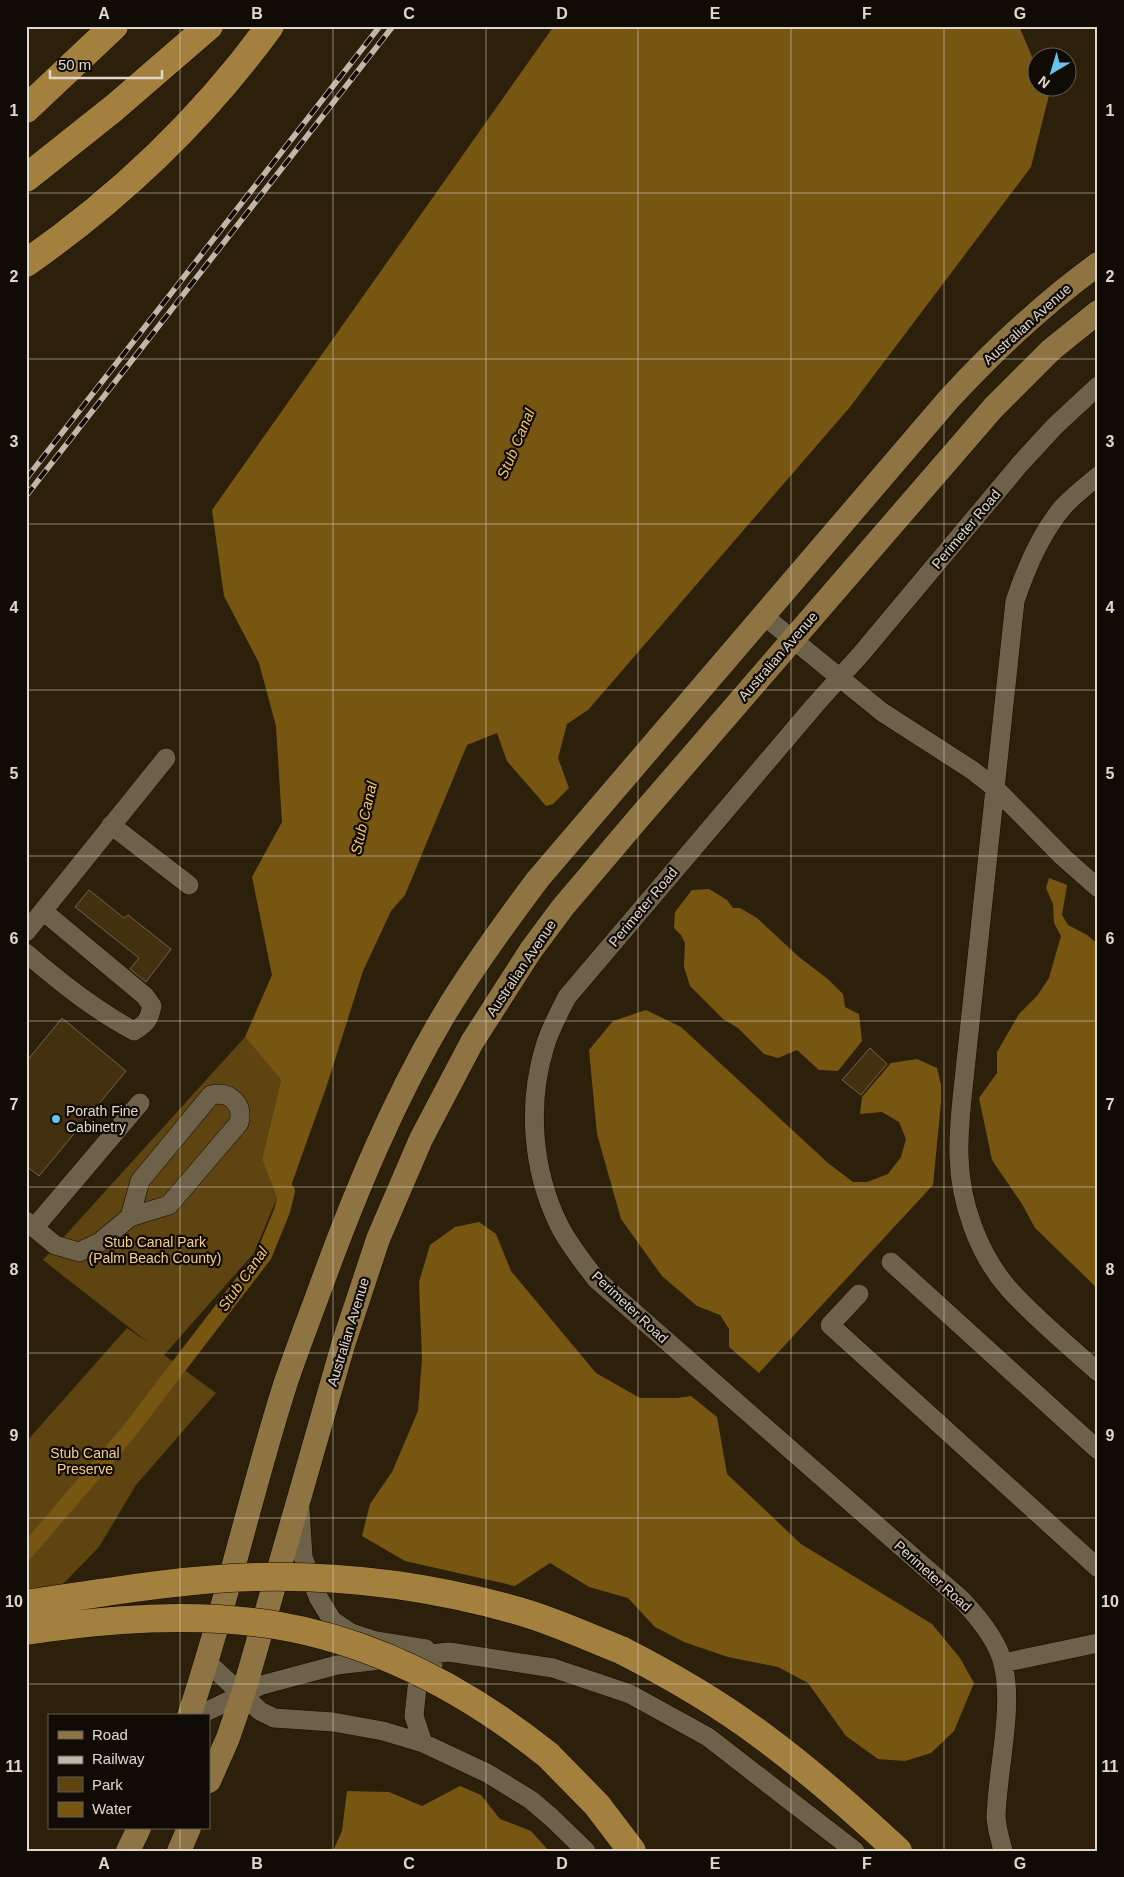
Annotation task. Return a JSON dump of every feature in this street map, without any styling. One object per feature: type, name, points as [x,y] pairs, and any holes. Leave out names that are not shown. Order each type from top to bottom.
[{"type":"highway","points":[[26,109],[114,26]]},
{"type":"highway","points":[[26,178],[114,108],[209,26]]},
{"type":"highway","points":[[26,263],[91,214],[156,155],[218,91],[270,26]]},
{"type":"highway","points":[[26,1604],[146,1586],[255,1577],[308,1577],[364,1580],[415,1588],[471,1598],[523,1612],[621,1650],[678,1680],[760,1734],[843,1800],[898,1851]]},
{"type":"highway","points":[[26,1631],[134,1620],[197,1619],[248,1622],[300,1630],[352,1644],[430,1677],[502,1719],[548,1755],[597,1805],[632,1851]]},
{"type":"main road","name":"Australian Avenue","points":[[190,1714],[207,1662],[252,1496],[286,1384],[359,1185],[393,1110],[444,1015],[538,879],[973,373],[1007,339],[1048,303],[1098,264]]},
{"type":"main road","name":"Australian Avenue","points":[[210,1779],[228,1738],[243,1694],[272,1600],[346,1336],[378,1239],[420,1139],[472,1042],[532,950],[563,907],[993,408],[1045,356],[1098,312]]},
{"type":"main road","points":[[128,1851],[138,1830]]},
{"type":"main road","points":[[179,1851],[188,1830]]},
{"type":"street","name":"Perimeter Road","points":[[1003,1851],[996,1818],[1006,1702],[1003,1663],[992,1639],[978,1617],[962,1600],[596,1279],[576,1253],[560,1225],[547,1195],[538,1164],[534,1110],[537,1078],[547,1040],[567,997],[1020,464],[1055,426],[1098,386]]},
{"type":"street","points":[[1098,476],[1064,506],[1053,520],[1023,576],[1015,601],[959,1128],[958,1156],[961,1187],[970,1219],[986,1256],[1008,1288],[1098,1372]]},
{"type":"street","points":[[764,616],[882,712],[972,770],[995,788],[1062,857],[1098,888]]},
{"type":"street","points":[[26,932],[166,758]]},
{"type":"street","points":[[111,825],[189,885]]},
{"type":"street","points":[[26,953],[80,997],[134,1031],[146,1023],[152,1006],[145,996],[43,911]]},
{"type":"street","points":[[130,1217],[140,1181],[211,1096],[225,1094],[236,1102],[241,1116],[239,1123],[169,1205],[130,1217],[100,1242],[80,1252],[55,1245],[30,1224],[140,1103]]},
{"type":"street","points":[[891,1262],[1098,1450]]},
{"type":"street","points":[[859,1294],[830,1325],[1098,1568]]},
{"type":"street","points":[[299,1499],[303,1557],[318,1598],[332,1620],[351,1633],[376,1641],[553,1668],[630,1694],[708,1737],[855,1851]]},
{"type":"street","points":[[1003,1663],[1098,1643]]},
{"type":"street","points":[[201,1714],[262,1685],[337,1665],[449,1652]]},
{"type":"street","points":[[423,1743],[414,1716],[417,1688],[430,1668],[449,1652]]},
{"type":"street","points":[[207,1662],[260,1711],[274,1718],[333,1722],[383,1731],[423,1743],[487,1773],[531,1800],[586,1851]]},
{"type":"green space","points":[[245,1037],[281,1080],[262,1159],[277,1198],[254,1253],[164,1355],[216,1393],[136,1485],[99,1547],[26,1622],[26,1442],[127,1328],[149,1343],[43,1260]]},
{"type":"water","points":[[554,26],[1019,26],[1028,48],[1026,48],[1026,98],[1048,98],[1031,167],[850,407],[588,710],[567,724],[558,758],[569,788],[553,804],[546,806],[507,761],[497,733],[467,745],[405,895],[391,911],[363,971],[327,1085],[282,1211],[262,1159],[281,1080],[245,1037],[272,975],[252,877],[282,822],[276,726],[259,663],[224,596],[212,510]]},
{"type":"water","points":[[1049,878],[1067,885],[1062,915],[1068,925],[1087,935],[1098,944],[1098,1289],[1035,1228],[1022,1204],[992,1160],[979,1098],[997,1073],[997,1052],[1019,1014],[1037,996],[1049,978],[1061,936],[1054,923],[1053,904],[1046,888]]},
{"type":"water","points":[[709,889],[727,900],[733,908],[740,908],[757,918],[843,994],[845,1007],[859,1014],[862,1041],[838,1071],[819,1070],[797,1050],[778,1058],[764,1054],[738,1028],[723,1019],[690,986],[684,967],[685,943],[681,935],[674,928],[675,912],[692,890]]},
{"type":"water","points":[[646,1010],[681,1027],[828,1163],[853,1182],[867,1182],[888,1174],[901,1157],[906,1139],[899,1122],[882,1112],[860,1114],[862,1097],[891,1063],[917,1059],[937,1068],[941,1085],[941,1102],[933,1185],[759,1373],[729,1347],[729,1329],[720,1315],[697,1306],[662,1276],[621,1219],[597,1134],[589,1050],[613,1021]]},
{"type":"water","points":[[479,1222],[496,1234],[511,1271],[596,1373],[640,1398],[691,1396],[717,1417],[727,1474],[801,1544],[932,1624],[960,1658],[974,1683],[954,1731],[931,1753],[905,1761],[878,1759],[846,1736],[808,1683],[778,1667],[728,1657],[684,1642],[655,1627],[628,1598],[589,1587],[550,1563],[515,1586],[405,1561],[362,1536],[370,1504],[392,1472],[418,1411],[422,1359],[419,1282],[430,1245],[455,1227]]},
{"type":"water","points":[[460,1786],[481,1795],[500,1819],[531,1831],[549,1851],[333,1851],[342,1831],[347,1791],[389,1792],[422,1806]]},
{"type":"building","points":[[89,890],[124,918],[128,915],[171,949],[146,982],[130,969],[139,958],[75,907]]},
{"type":"building","name":"Porath Fine Cabinetry","points":[[62,1018],[126,1071],[39,1176],[26,1166],[26,1062]]},
{"type":"building","points":[[870,1048],[887,1064],[861,1095],[842,1080]]},
{"type":"waterway","name":"Stub Canal","points":[[26,1552],[127,1434],[264,1255],[282,1211],[287,1191]]},
{"type":"railway","points":[[26,479],[380,26]]},
{"type":"railway","points":[[26,496],[393,26]]},
{"type":"place","name":"Porath Fine Cabinetry","points":[[56,1119]]},
{"type":"park label","name":"Stub Canal Park (Palm Beach County)","points":[[155,1250]]},
{"type":"park label","name":"Stub Canal Preserve","points":[[85,1462]]}]
